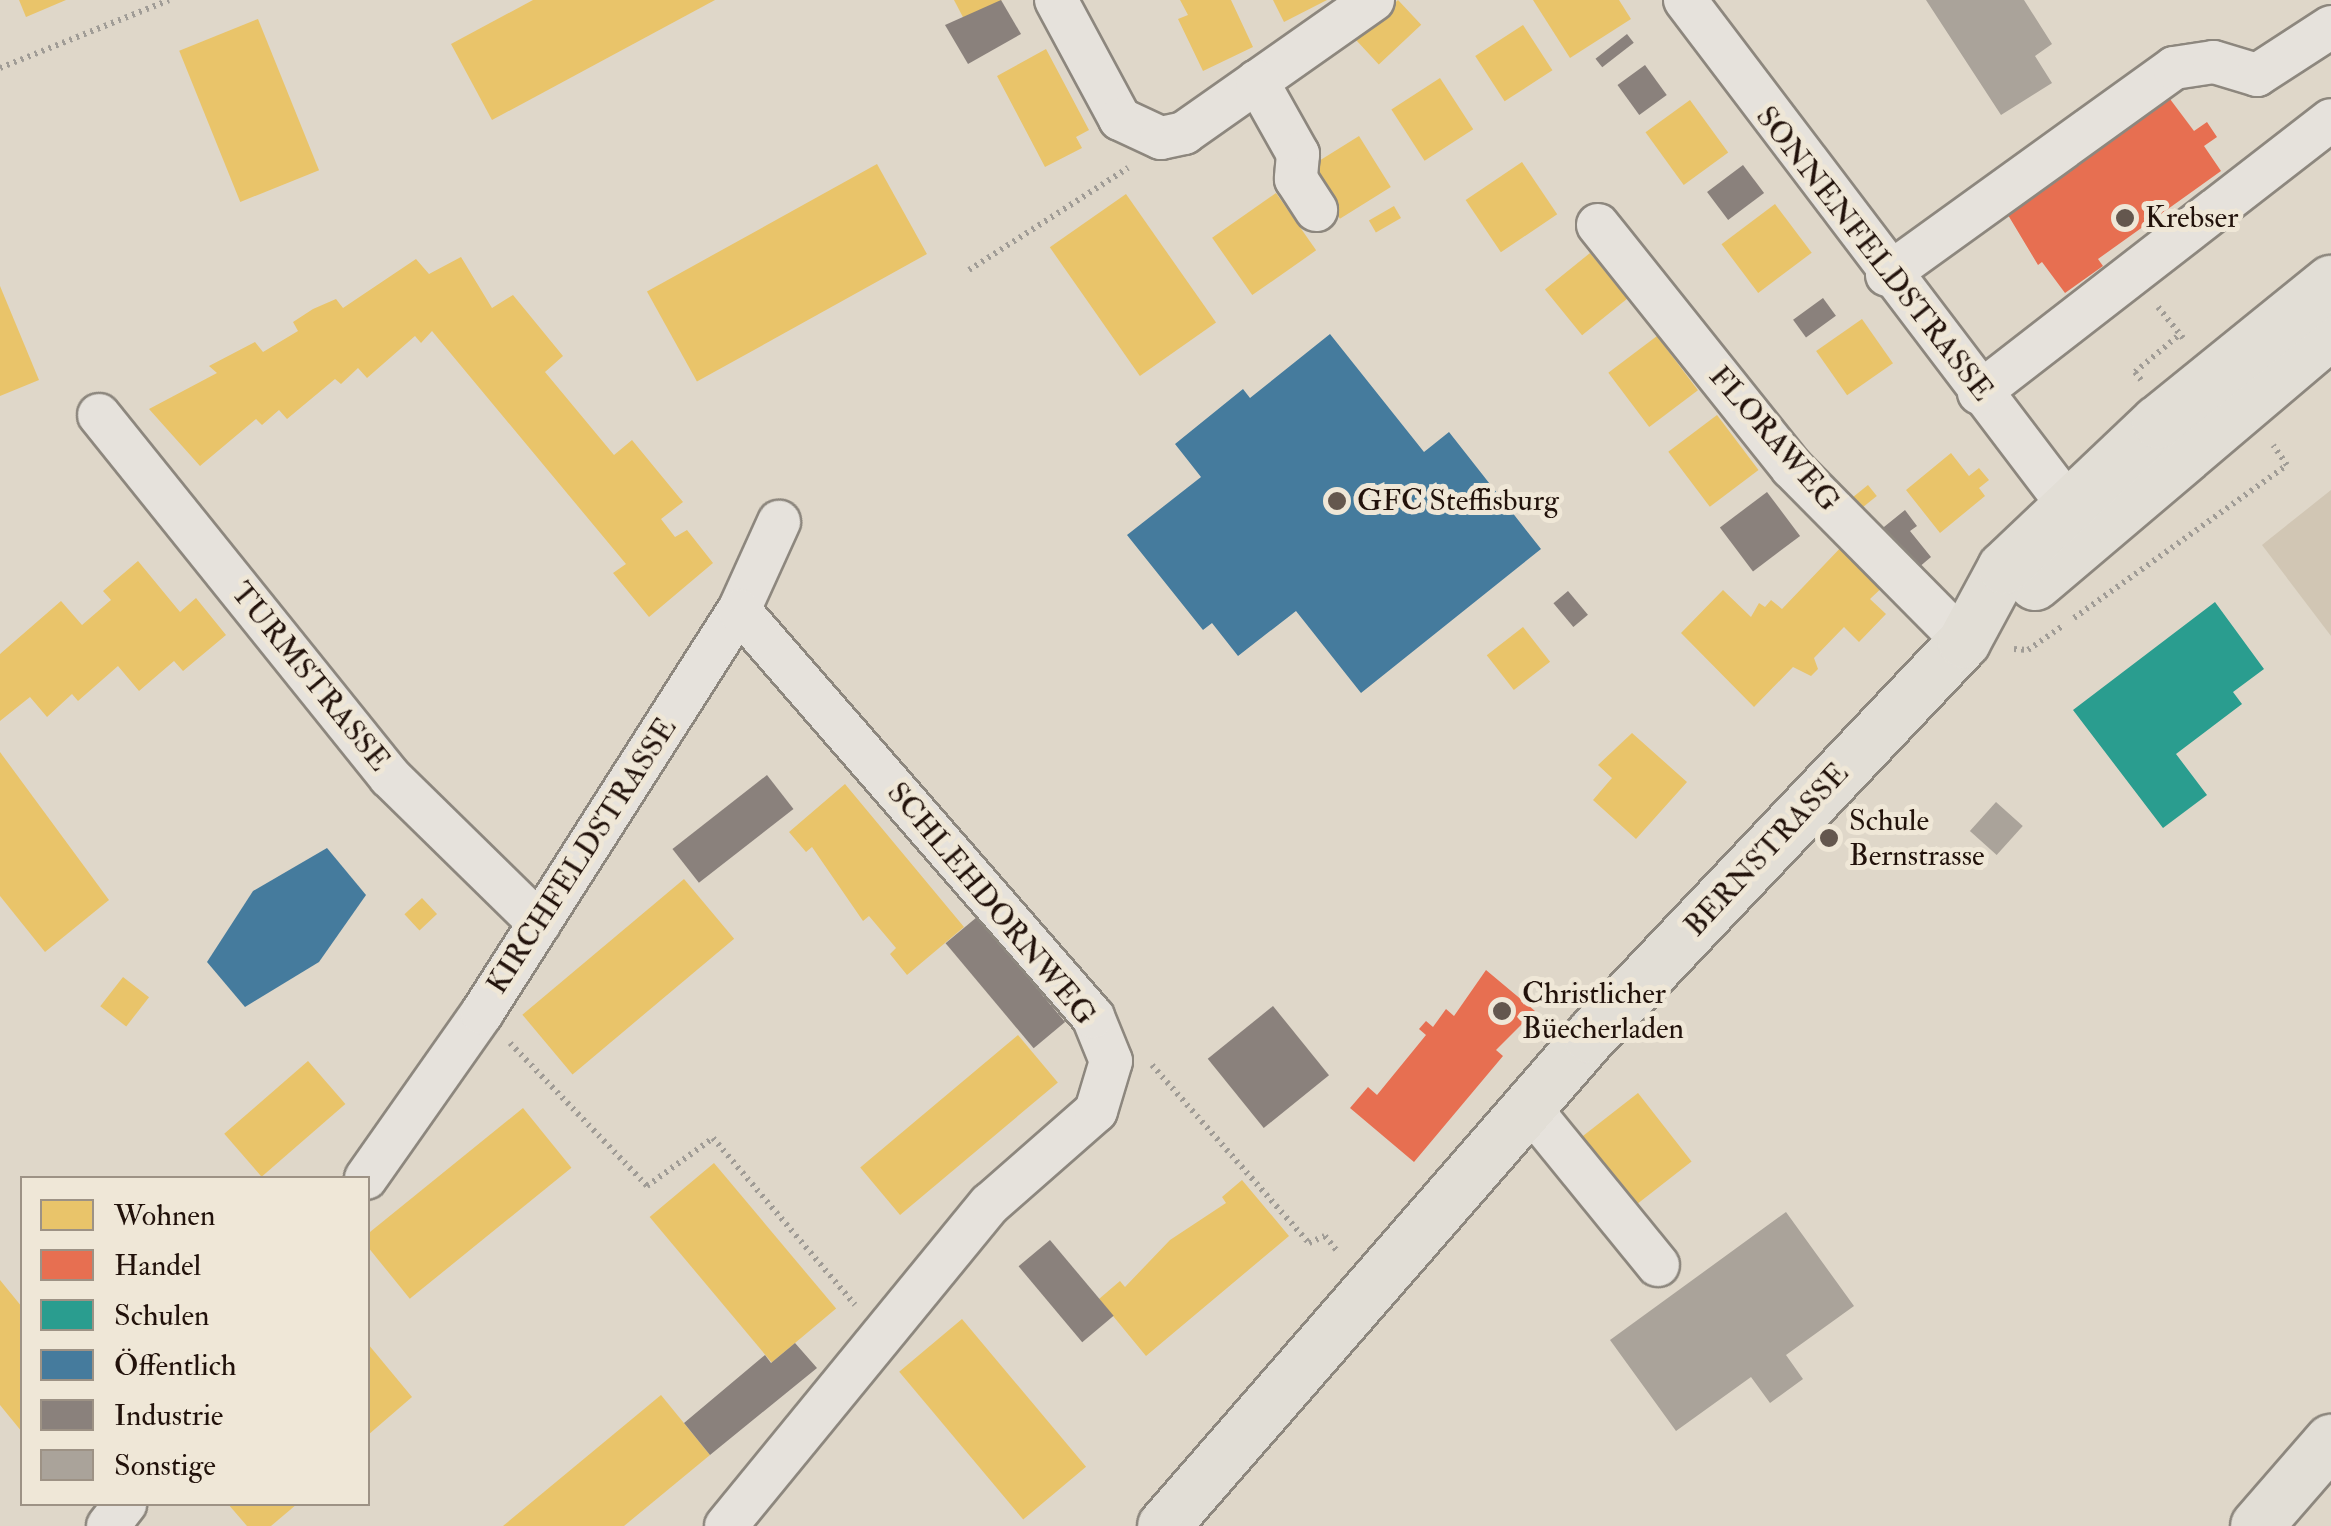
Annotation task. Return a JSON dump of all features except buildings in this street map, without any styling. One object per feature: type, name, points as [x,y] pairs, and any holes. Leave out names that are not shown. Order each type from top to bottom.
[{"type":"main road","points":[[1986,645],[2326,303]]},
{"type":"main road","name":"BERNSTRASSE","points":[[1164,1526],[1529,1108],[1986,645],[1988,588],[2068,505],[2326,303]]},
{"type":"main road","points":[[2257,1526],[2331,1440]]},
{"type":"street","points":[[1056,0],[1120,119],[1140,134],[1184,133],[1373,0]]},
{"type":"street","name":"SONNENFELDSTRASSE","points":[[1684,0],[1887,275],[2068,505]]},
{"type":"street","points":[[1887,275],[2174,68],[2214,62],[2257,75],[2331,27]]},
{"type":"street","points":[[1257,81],[1298,154],[1296,179],[1316,210]]},
{"type":"street","points":[[1979,393],[2331,120]]},
{"type":"street","name":"FLORAWEG","points":[[1598,225],[1792,468],[1986,645]]},
{"type":"street","name":"TURMSTRASSE","points":[[99,416],[390,776],[539,923]]},
{"type":"street","name":"KIRCHFELDSTRASSE","points":[[367,1176],[482,1013],[739,610],[779,522]]},
{"type":"street","name":"SCHLEHDORNWEG","points":[[726,1526],[990,1204],[1096,1111],[1111,1061],[1093,1017],[739,610]]},
{"type":"street","points":[[1529,1108],[1658,1265]]},
{"type":"street","points":[[108,1526],[123,1506]]},
{"type":"path","points":[[0,68],[169,0]]},
{"type":"path","points":[[969,270],[1184,133]]},
{"type":"path","points":[[2135,372],[2181,336],[2156,304]]},
{"type":"path","points":[[1986,645],[2028,650],[2287,465],[2263,432]]},
{"type":"path","points":[[482,1013],[647,1186],[713,1138],[882,1336]]},
{"type":"path","points":[[1111,1061],[1156,1065],[1309,1243],[1325,1236],[1370,1288]]},
{"type":"shaded area","points":[[2331,490],[2331,636],[2262,545]]},
{"type":"place","name":"Krebser","points":[[2125,218]]},
{"type":"place","name":"GFC Steffisburg","points":[[1337,501]]},
{"type":"place","name":"Schule Bernstrasse","points":[[1829,838]]},
{"type":"place","name":"Christlicher Büecherladen","points":[[1502,1011]]}]
